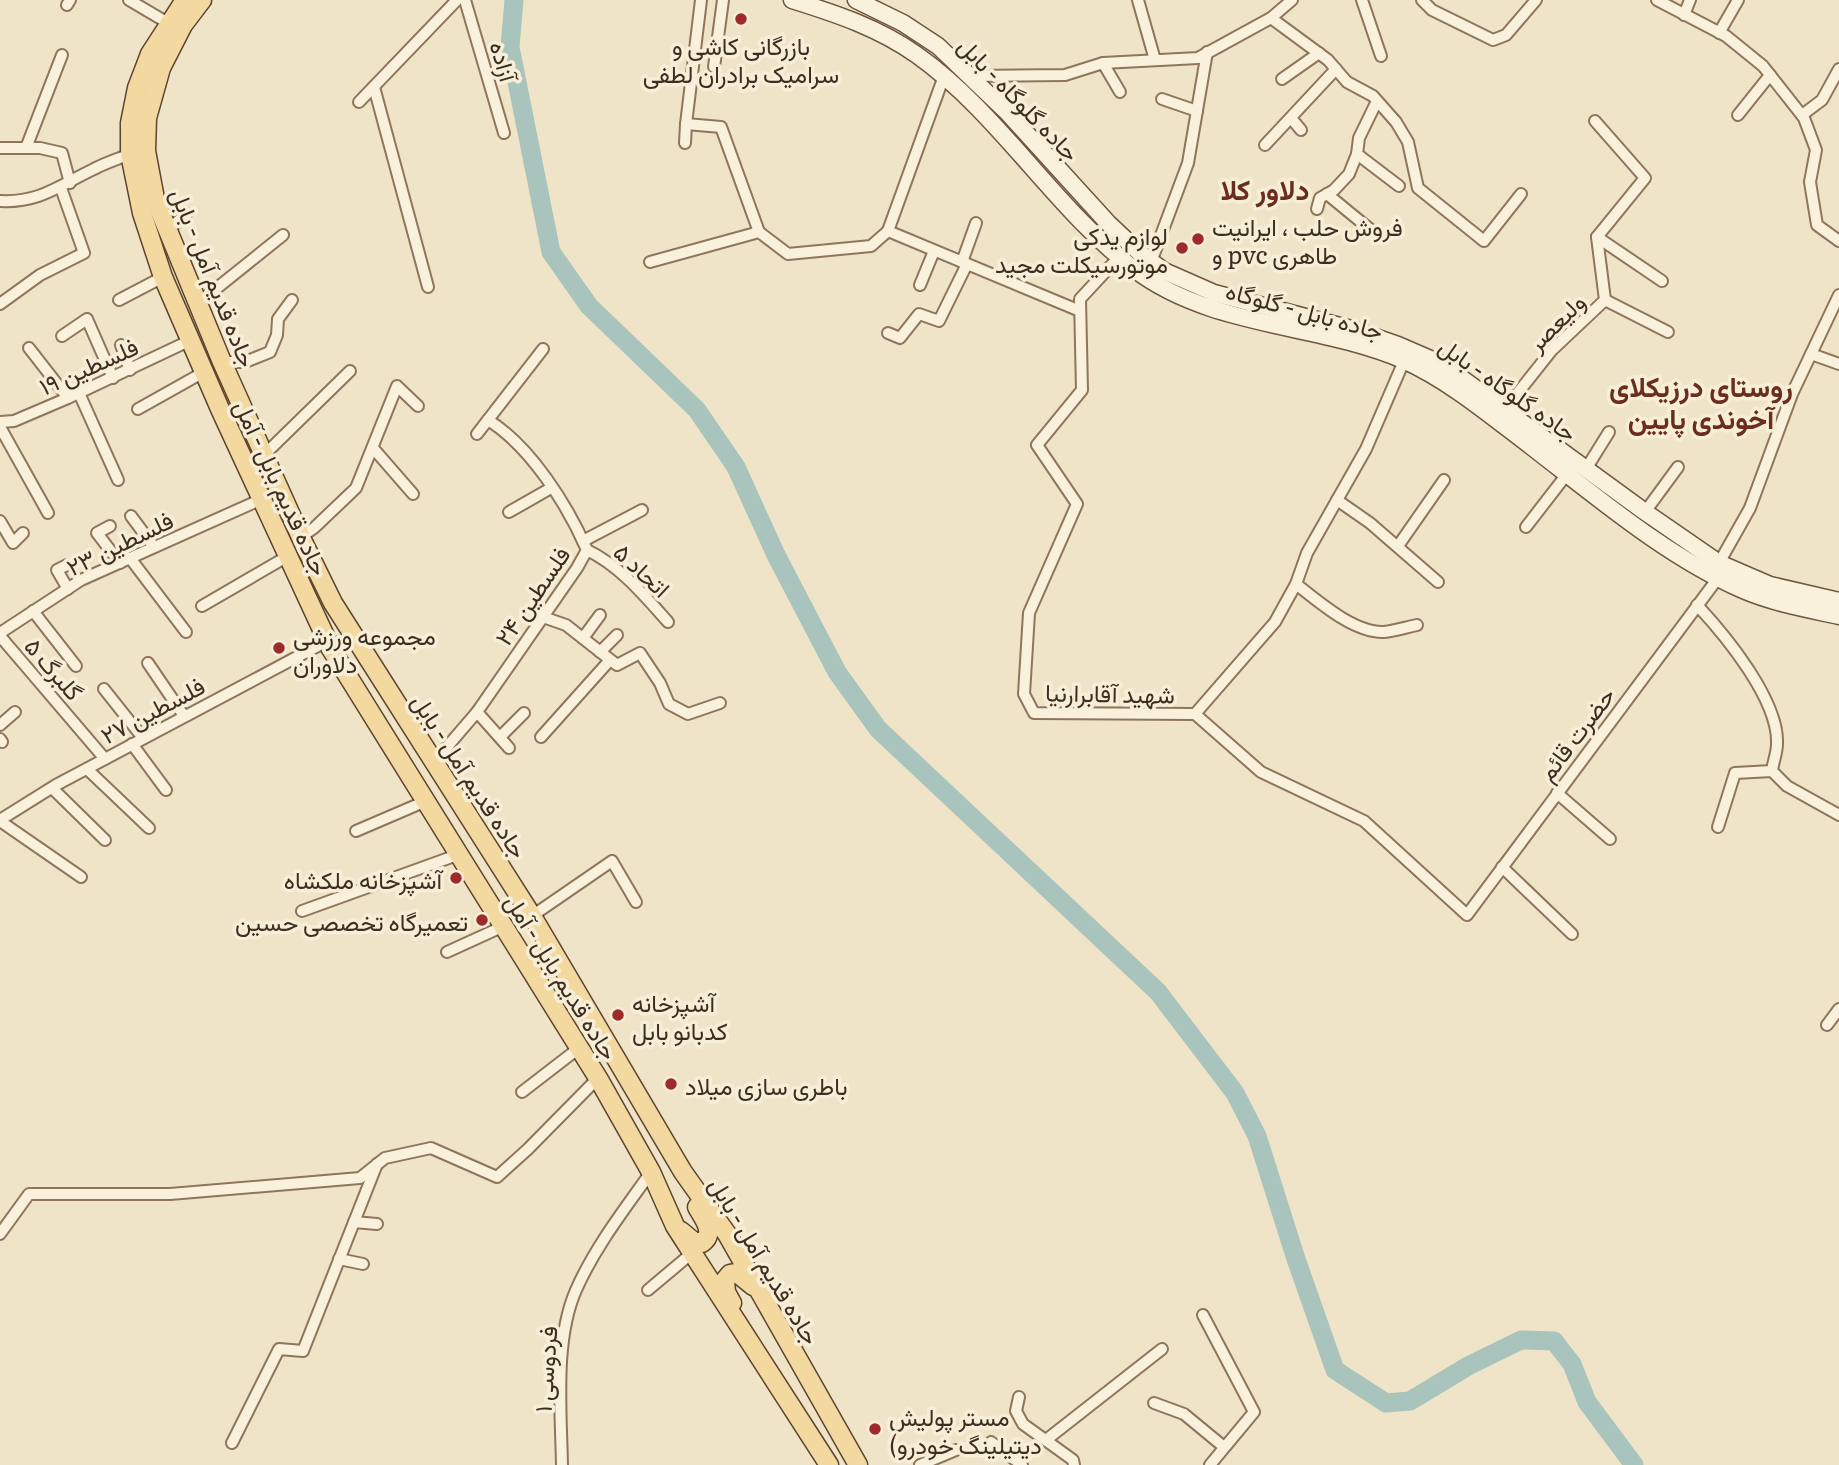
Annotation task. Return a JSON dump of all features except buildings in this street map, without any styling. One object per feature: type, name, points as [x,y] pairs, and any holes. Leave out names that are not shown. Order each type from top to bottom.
[{"type":"main road","name":"جاده قدیم بابل - آمل","points":[[185,0],[150,54],[136,88],[130,123],[130,154],[142,213],[163,277],[204,372],[327,640],[598,1079],[651,1172],[675,1226],[829,1465]]},
{"type":"main road","name":"جاده قدیم آمل - بابل","points":[[202,0],[183,25],[161,68],[147,118],[146,151],[155,199],[222,362],[333,603],[532,916],[682,1172],[727,1234],[858,1465]]},
{"type":"main road","name":"جاده بابل - گلوگاه","points":[[792,0],[839,14],[889,37],[944,76],[1119,257],[1159,286],[1190,300],[1231,313],[1348,342],[1404,361],[1469,399],[1685,559],[1719,570],[1769,599],[1839,616]]},
{"type":"main road","name":"جاده گلوگاه - بابل","points":[[856,0],[903,23],[937,47],[970,76],[1009,113],[1108,223],[1151,262],[1186,282],[1214,293],[1355,330],[1442,364],[1645,512],[1719,570],[1839,601]]},
{"type":"main road","points":[[675,1226],[693,1241],[702,1242],[709,1235],[707,1224],[694,1203],[682,1172]]},
{"type":"main road","points":[[758,1291],[737,1273],[730,1274],[725,1280],[726,1292],[760,1355]]},
{"type":"street","points":[[128,0],[168,23]]},
{"type":"street","points":[[359,102],[457,0]]},
{"type":"street","name":"آزاده","points":[[466,0],[504,133]]},
{"type":"street","points":[[685,144],[701,0]]},
{"type":"street","points":[[714,67],[723,0]]},
{"type":"street","points":[[1138,0],[1155,60]]},
{"type":"street","points":[[970,76],[1065,75],[1102,63],[1198,58],[1271,18],[1292,0]]},
{"type":"street","points":[[1362,0],[1381,56]]},
{"type":"street","points":[[1422,0],[1432,10],[1493,40],[1506,35],[1536,0]]},
{"type":"street","points":[[1657,0],[1719,33],[1763,66],[1802,115],[1816,150],[1810,182],[1817,225],[1839,241]]},
{"type":"street","points":[[1684,15],[1690,0]]},
{"type":"street","points":[[1719,33],[1738,0]]},
{"type":"street","points":[[1271,18],[1320,53],[1347,82],[1373,96],[1396,122],[1408,142],[1418,188],[1484,241],[1521,194]]},
{"type":"street","points":[[1151,262],[1188,163],[1207,52]]},
{"type":"street","points":[[1282,79],[1320,53]]},
{"type":"street","points":[[26,148],[62,55]]},
{"type":"street","points":[[1102,63],[1120,92]]},
{"type":"street","points":[[1265,145],[1336,69]]},
{"type":"street","points":[[1802,115],[1822,100],[1839,69]]},
{"type":"street","points":[[1738,116],[1770,75]]},
{"type":"street","points":[[686,124],[721,127],[759,232],[788,254],[870,246],[888,231],[944,76]]},
{"type":"street","points":[[373,87],[428,287]]},
{"type":"street","points":[[1161,99],[1197,111]]},
{"type":"street","points":[[1317,209],[1320,198],[1334,190],[1349,174],[1357,154],[1359,138],[1377,101]]},
{"type":"street","points":[[1291,118],[1301,130]]},
{"type":"street","points":[[1595,121],[1646,178],[1597,237],[1662,281]]},
{"type":"street","points":[[0,148],[40,148],[62,153],[66,185],[84,253],[40,275],[0,304]]},
{"type":"street","points":[[1,205],[30,200],[130,154]]},
{"type":"street","points":[[1357,154],[1399,186]]},
{"type":"street","points":[[1326,194],[1377,235]]},
{"type":"street","points":[[167,231],[186,214]]},
{"type":"street","points":[[888,333],[900,338],[919,314],[939,321],[964,263],[976,223]]},
{"type":"street","points":[[888,231],[1080,311]]},
{"type":"street","points":[[650,262],[759,232]]},
{"type":"street","points":[[197,304],[283,234]]},
{"type":"street","name":"ولیعصر","points":[[1505,409],[1552,350],[1605,300],[1597,237]]},
{"type":"street","points":[[920,285],[934,251]]},
{"type":"street","name":"شهید آقابرارنیا","points":[[1119,257],[1080,299],[1082,390],[1037,445],[1077,504],[1029,613],[1024,694],[1034,713],[1195,714]]},
{"type":"street","points":[[119,300],[163,277]]},
{"type":"street","name":"حضرت قائم","points":[[1195,714],[1261,772],[1364,821],[1467,915],[1697,604],[1719,570],[1750,508],[1792,394],[1839,297]]},
{"type":"street","points":[[222,362],[246,362],[270,352],[277,335],[278,319],[292,300]]},
{"type":"street","points":[[1605,300],[1668,332]]},
{"type":"street","points":[[62,336],[87,319],[113,378]]},
{"type":"street","name":"فلسطین ۱۹","points":[[0,425],[74,396],[191,340]]},
{"type":"street","points":[[121,345],[130,370]]},
{"type":"street","points":[[29,348],[74,396],[118,480]]},
{"type":"street","points":[[477,433],[542,349]]},
{"type":"street","points":[[1811,354],[1839,364]]},
{"type":"street","points":[[1195,714],[1275,622],[1296,584],[1307,553],[1366,449],[1404,361]]},
{"type":"street","points":[[264,455],[350,371]]},
{"type":"street","points":[[138,409],[204,372]]},
{"type":"street","points":[[301,537],[356,488],[397,386],[418,406]]},
{"type":"street","name":"فلسطین ۲۴","points":[[434,762],[477,712],[577,568],[585,545],[532,459],[507,432],[488,420]]},
{"type":"street","points":[[0,425],[48,513]]},
{"type":"street","points":[[1586,469],[1609,432]]},
{"type":"street","points":[[373,448],[413,494]]},
{"type":"street","points":[[1645,512],[1678,467]]},
{"type":"street","points":[[1526,527],[1567,474]]},
{"type":"street","points":[[1398,547],[1444,480]]},
{"type":"street","points":[[509,512],[551,488]]},
{"type":"street","name":"فلسطین ۲۳","points":[[2,629],[68,589],[125,560],[261,499]]},
{"type":"street","points":[[1337,500],[1370,523],[1438,582]]},
{"type":"street","points":[[585,545],[642,510]]},
{"type":"street","points":[[131,516],[154,547]]},
{"type":"street","points":[[0,521],[13,542],[23,533]]},
{"type":"street","points":[[110,526],[97,533],[125,560],[186,632]]},
{"type":"street","name":"اتحاد ۵","points":[[585,545],[607,559],[632,582],[668,622]]},
{"type":"street","points":[[202,606],[288,556]]},
{"type":"street","points":[[67,565],[57,570],[68,589]]},
{"type":"street","points":[[1296,584],[1323,606],[1365,630],[1385,632],[1417,625]]},
{"type":"street","points":[[1697,604],[1728,639],[1772,714],[1777,743],[1772,771]]},
{"type":"street","points":[[33,611],[76,666]]},
{"type":"street","points":[[583,638],[600,615]]},
{"type":"street","points":[[543,617],[566,625],[617,665],[640,653],[660,682],[669,705],[688,714],[720,703]]},
{"type":"street","name":"گلبرگ ۵","points":[[2,629],[105,759]]},
{"type":"street","points":[[600,652],[617,635]]},
{"type":"street","name":"فلسطین ۲۷","points":[[0,820],[52,788],[327,640]]},
{"type":"street","points":[[541,737],[610,660]]},
{"type":"street","points":[[148,663],[184,716]]},
{"type":"street","points":[[104,690],[143,738]]},
{"type":"street","points":[[0,725],[15,712]]},
{"type":"street","points":[[477,712],[509,748]]},
{"type":"street","points":[[500,737],[524,713]]},
{"type":"street","points":[[132,744],[166,790]]},
{"type":"street","points":[[87,769],[149,828]]},
{"type":"street","points":[[1718,827],[1735,773],[1772,771],[1787,786],[1839,815]]},
{"type":"street","points":[[52,788],[105,841]]},
{"type":"street","points":[[1557,793],[1611,839]]},
{"type":"street","points":[[356,831],[426,801]]},
{"type":"street","points":[[0,820],[80,877]]},
{"type":"street","points":[[302,911],[460,854]]},
{"type":"street","points":[[532,916],[612,861],[636,902]]},
{"type":"street","points":[[1502,867],[1572,933]]},
{"type":"street","points":[[447,952],[504,926]]},
{"type":"street","points":[[1827,1025],[1839,1009]]},
{"type":"street","points":[[522,1092],[579,1048]]},
{"type":"street","points":[[0,1234],[29,1194],[170,1194],[360,1178],[385,1158],[431,1148],[497,1177],[598,1079]]},
{"type":"street","points":[[232,1443],[279,1349],[303,1351],[377,1164]]},
{"type":"street","name":"فردوسی ۱","points":[[562,1465],[564,1337],[575,1292],[600,1246],[651,1172]]},
{"type":"street","points":[[354,1222],[377,1224]]},
{"type":"street","points":[[648,1290],[692,1253]]},
{"type":"street","points":[[339,1259],[363,1264]]},
{"type":"street","points":[[1203,1315],[1254,1412],[1210,1465]]},
{"type":"street","points":[[1046,1440],[1162,1349]]},
{"type":"street","points":[[1019,1397],[1016,1411],[1023,1424],[1073,1460],[1074,1465]]},
{"type":"street","points":[[1154,1403],[1184,1414],[1224,1447]]},
{"type":"street","points":[[991,1443],[1022,1465]]},
{"type":"street","points":[[920,1465],[956,1450]]},
{"type":"waterway","points":[[514,0],[510,47],[551,252],[589,306],[697,410],[736,467],[776,555],[837,672],[878,729],[1158,992],[1235,1093],[1257,1136],[1335,1370],[1386,1403],[1410,1401],[1468,1366],[1521,1340],[1554,1341],[1572,1364],[1587,1402],[1634,1465]]},
{"type":"place","name":"بازرگانی کاشی و سرامیک برادران لطفی","points":[[741,19]]},
{"type":"place","name":"فروش حلب ، ایرانیت و pvc طاهری","points":[[1198,239]]},
{"type":"place","name":"لوازم یدکی موتورسیکلت مجید","points":[[1182,248]]},
{"type":"place","name":"مجموعه ورزشی دلاوران","points":[[279,648]]},
{"type":"place","name":"آشپزخانه ملکشاه","points":[[456,878]]},
{"type":"place","name":"تعمیرگاه تخصصی حسین","points":[[482,920]]},
{"type":"place","name":"آشپزخانه کدبانو بابل","points":[[618,1015]]},
{"type":"place","name":"باطری سازی میلاد","points":[[671,1084]]},
{"type":"place","name":"مستر پولیش (دیتیلینگ خودرو","points":[[875,1429]]},
{"type":"district","name":"دلاور کلا","points":[[1265,188]]},
{"type":"district","name":"روستای درزیکلای آخوندی پایین","points":[[1701,401]]}]
